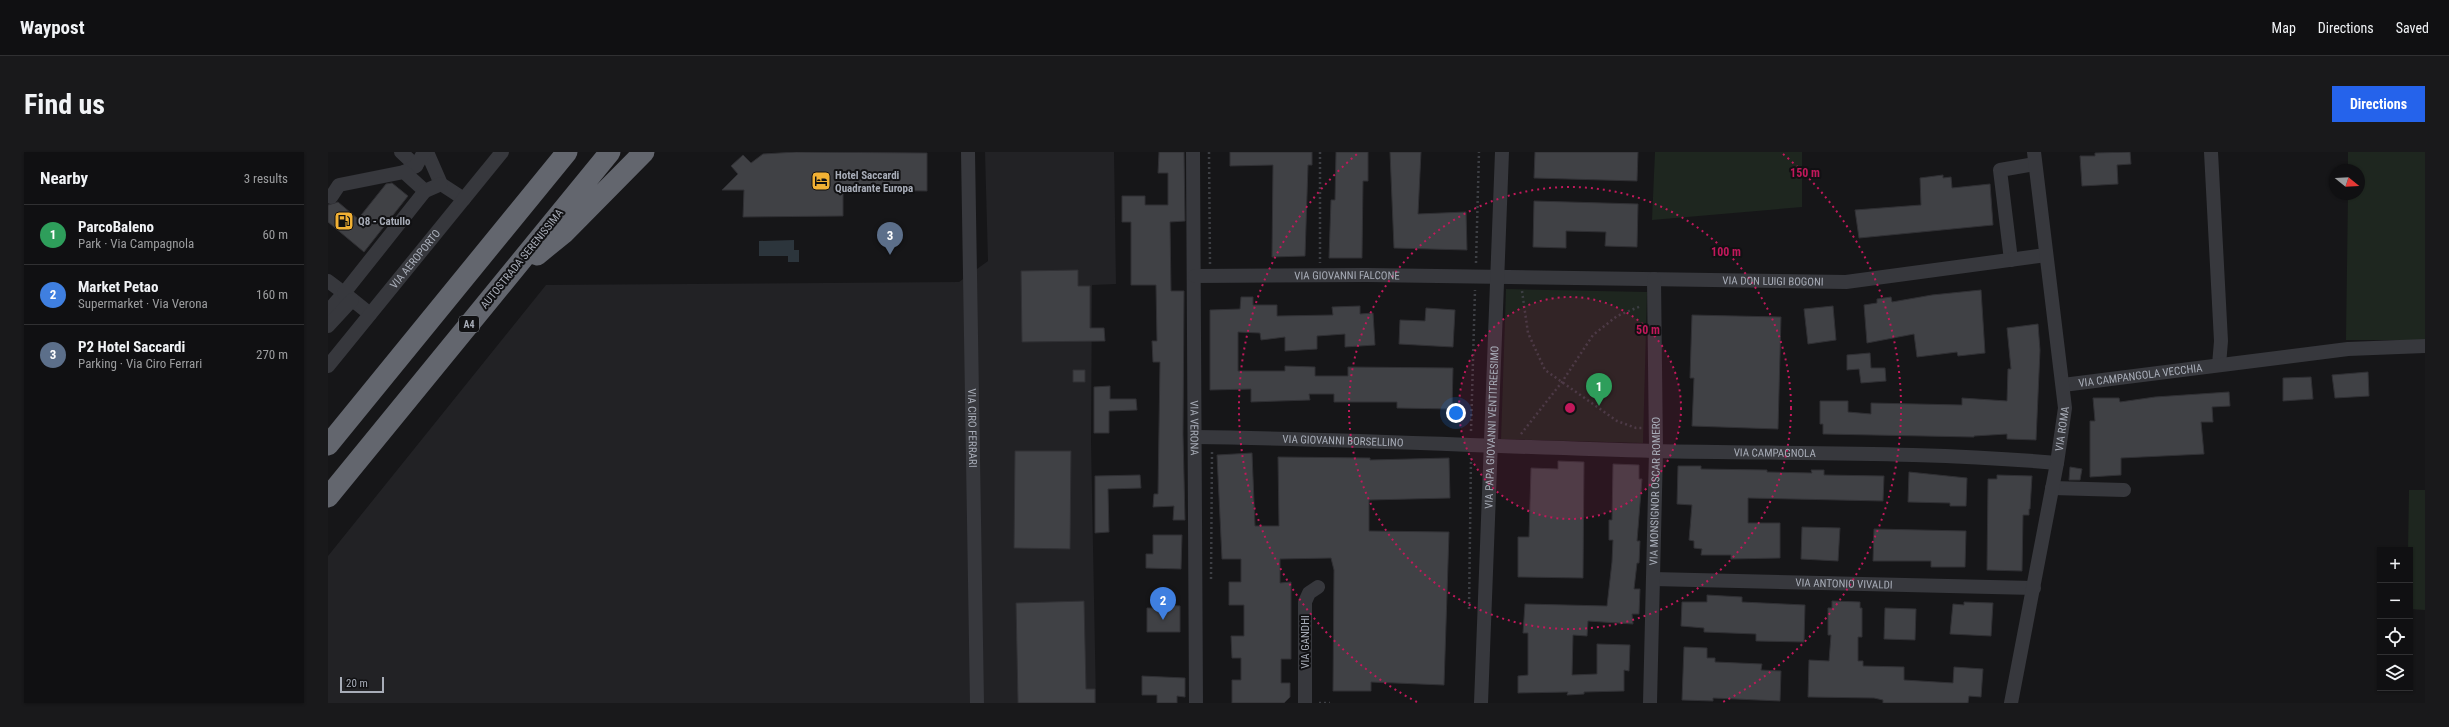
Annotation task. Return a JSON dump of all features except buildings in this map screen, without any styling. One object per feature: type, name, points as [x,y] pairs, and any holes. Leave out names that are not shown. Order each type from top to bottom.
[{"type":"highway","points":[[328,445],[567,152]]},
{"type":"highway","name":"AUTOSTRADA SERENISSIMA","points":[[328,497],[610,152]]},
{"type":"highway","points":[[503,283],[564,233],[644,152]]},
{"type":"street","points":[[401,152],[410,169],[425,191]]},
{"type":"street","points":[[331,197],[339,186],[410,169],[424,152]]},
{"type":"street","points":[[427,152],[441,184],[464,199]]},
{"type":"street","name":"VIA AEROPORTO","points":[[328,366],[502,152]]},
{"type":"street","name":"VIA CIRO FERRARI","points":[[968,152],[977,703]]},
{"type":"street","name":"VIA VERONA","points":[[1193,152],[1202,276],[1195,437],[1196,703]]},
{"type":"street","name":"VIA PAPA GIOVANNI VENTITREESIMO","points":[[1481,703],[1499,277],[1502,152]]},
{"type":"street","points":[[2211,152],[2221,341],[2219,365]]},
{"type":"street","points":[[2011,260],[2000,170],[2035,158]]},
{"type":"street","name":"VIA ROMA","points":[[2011,703],[2034,588],[2057,462],[2065,408],[2035,158]]},
{"type":"street","points":[[328,326],[348,296],[425,191],[441,184]]},
{"type":"street","name":"VIA DON LUIGI BOGONI","points":[[1499,277],[1846,282],[2046,255]]},
{"type":"street","name":"VIA GIOVANNI FALCONE","points":[[1202,276],[1320,275],[1499,277]]},
{"type":"street","name":"VIA MONSIGNOR OSCAR ROMERO","points":[[1650,703],[1656,451],[1654,279]]},
{"type":"street","points":[[328,281],[370,314]]},
{"type":"street","points":[[328,311],[348,296]]},
{"type":"street","name":"VIA CAMPANGOLA VECCHIA","points":[[2063,385],[2348,349],[2425,346]]},
{"type":"street","name":"VIA GIOVANNI BORSELLINO","points":[[1195,437],[1296,437],[1492,446]]},
{"type":"street","name":"VIA CAMPAGNOLA","points":[[1492,446],[1656,451],[1972,456],[2057,462]]},
{"type":"street","points":[[2052,488],[2124,490]]},
{"type":"street","name":"VIA ANTONIO VIVALDI","points":[[1653,579],[2034,588]]},
{"type":"street","name":"VIA GANDHI","points":[[1305,703],[1305,602],[1309,593],[1318,586]]},
{"type":"path","points":[[1202,276],[1209,152]]},
{"type":"path","points":[[1320,152],[1320,275]]},
{"type":"path","points":[[1469,617],[1471,445],[1479,152]]},
{"type":"path","points":[[1522,277],[1528,333],[1545,370],[1617,421],[1636,428],[1655,428]]},
{"type":"path","points":[[1517,446],[1522,429],[1562,382],[1594,335],[1617,316],[1654,300]]},
{"type":"shaded area","points":[[985,152],[1114,152],[1116,284],[1092,285],[1091,442],[1096,703],[328,703],[328,556],[546,285],[959,282],[988,261]]},
{"type":"shaded area","points":[[1655,152],[1802,152],[1802,207],[1652,220]]},
{"type":"shaded area","points":[[2348,152],[2425,152],[2425,340],[2346,340],[2348,200],[2365,200],[2365,164],[2348,164]]},
{"type":"shaded area","points":[[794,240],[794,250],[799,250],[799,262],[788,262],[788,256],[759,256],[759,241]]},
{"type":"shaded area","points":[[1506,289],[1647,292],[1643,443],[1501,439]]},
{"type":"shaded area","points":[[2409,490],[2425,490],[2425,610],[2413,609],[2413,547],[2408,547]]},
{"type":"place","name":"Hotel Saccardi Quadrante Europa","points":[[821,181]]},
{"type":"place","name":"Q8 - Catullo","points":[[344,221]]},
{"type":"place","name":"P2 Hotel Saccardi","points":[[890,255]]},
{"type":"place","name":"ParcoBaleno","points":[[1599,406]]},
{"type":"place","name":"Market Petao","points":[[1163,620]]}]
